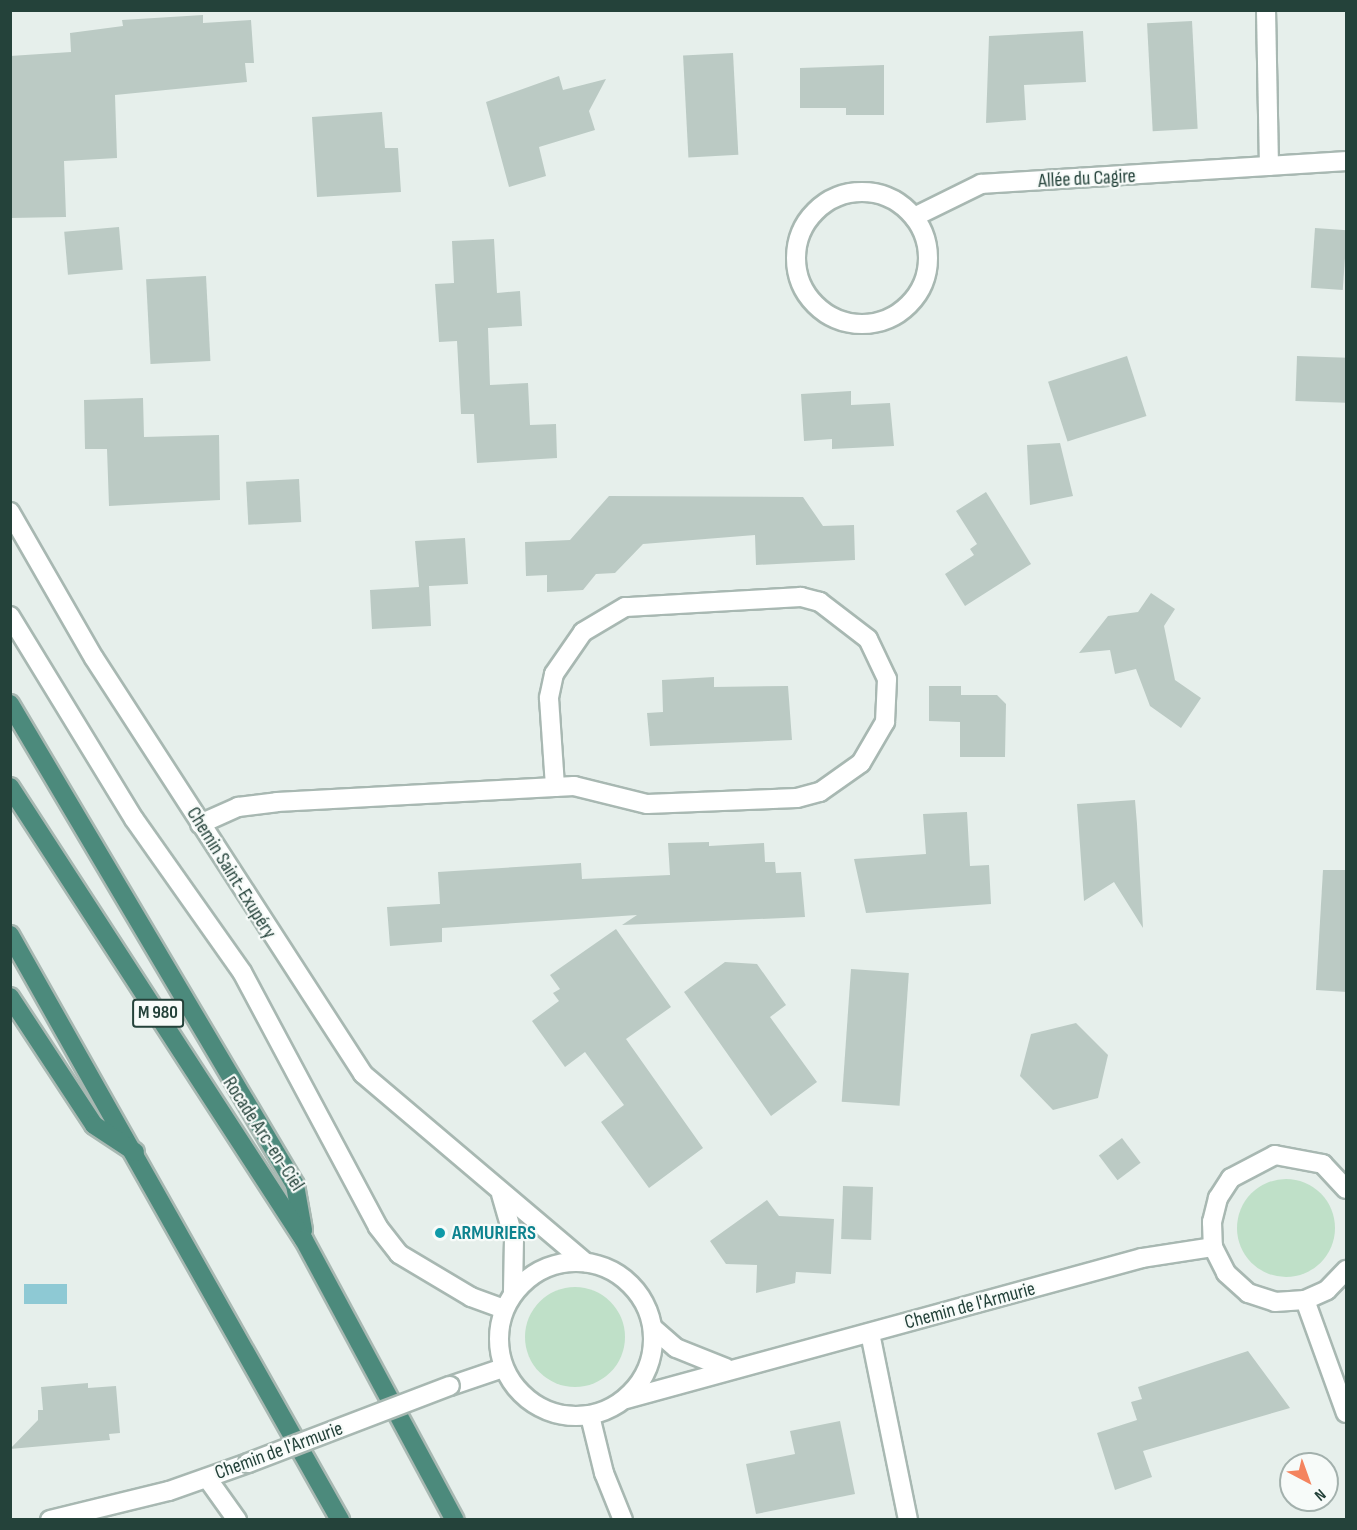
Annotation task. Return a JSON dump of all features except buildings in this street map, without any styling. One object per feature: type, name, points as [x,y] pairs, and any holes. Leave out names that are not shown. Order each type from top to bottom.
[{"type":"highway","points":[[10,704],[295,1185],[304,1240]]},
{"type":"highway","name":"Rocade Arc-en-Ciel","points":[[10,787],[304,1240],[455,1520]]},
{"type":"highway","points":[[10,935],[139,1155],[340,1520]]},
{"type":"highway","points":[[10,997],[94,1125],[139,1155]]},
{"type":"street","points":[[1266,10],[1269,166]]},
{"type":"street","name":"Allée du Cagire","points":[[914,218],[981,184],[1347,161]]},
{"type":"street","points":[[866,192],[901,204],[914,218],[923,234],[927,262],[909,304],[894,316],[857,324],[822,312],[809,298],[795,263],[797,245],[803,227],[830,200],[866,192]]},
{"type":"street","name":"Chemin Saint-Exupéry","points":[[10,512],[94,658],[363,1074],[585,1262]]},
{"type":"street","points":[[200,824],[238,807],[277,802],[574,786],[628,801],[667,805],[820,792],[861,764],[875,744],[885,722],[887,679],[868,639],[820,602],[801,597],[625,607],[583,632],[554,674],[549,698],[555,787]]},
{"type":"street","points":[[10,616],[134,819],[242,972],[378,1227],[399,1254],[504,1310]]},
{"type":"street","points":[[1345,1181],[1299,1155],[1275,1155],[1251,1163],[1218,1198],[1214,1246],[1226,1273],[1248,1293],[1275,1302],[1305,1300],[1328,1290],[1347,1270]]},
{"type":"street","points":[[500,1192],[514,1239],[513,1293]]},
{"type":"street","name":"Chemin de l'Armurie","points":[[626,1399],[729,1369],[769,1364],[870,1333],[1142,1258],[1214,1246]]},
{"type":"street","points":[[585,1262],[622,1277],[637,1291],[653,1328],[648,1367],[626,1399],[590,1416],[563,1417],[538,1408],[517,1391],[503,1368],[498,1349],[504,1310],[513,1293],[545,1268],[585,1262]]},
{"type":"street","points":[[1305,1300],[1347,1413]]},
{"type":"street","name":"Chemin de l'Armurie","points":[[653,1328],[676,1348],[729,1369]]},
{"type":"street","points":[[870,1333],[908,1520]]},
{"type":"street","name":"Chemin de l'Armurie","points":[[50,1520],[207,1478],[503,1368]]},
{"type":"street","points":[[590,1416],[603,1473],[623,1520]]},
{"type":"street","points":[[207,1478],[237,1520]]},
{"type":"green space","points":[[1286,1179],[1305,1183],[1320,1194],[1331,1209],[1335,1228],[1331,1247],[1320,1262],[1305,1273],[1286,1277],[1267,1273],[1252,1262],[1241,1247],[1237,1228],[1241,1209],[1252,1194],[1267,1183]]},
{"type":"green space","points":[[575,1287],[594,1291],[610,1302],[621,1318],[625,1337],[621,1356],[610,1372],[594,1383],[575,1387],[556,1383],[540,1372],[529,1356],[525,1337],[529,1318],[540,1302],[556,1291]]},
{"type":"water","points":[[24,1284],[67,1284],[67,1304],[24,1304]]},
{"type":"place","name":"ARMURIERS","points":[[440,1233]]}]
